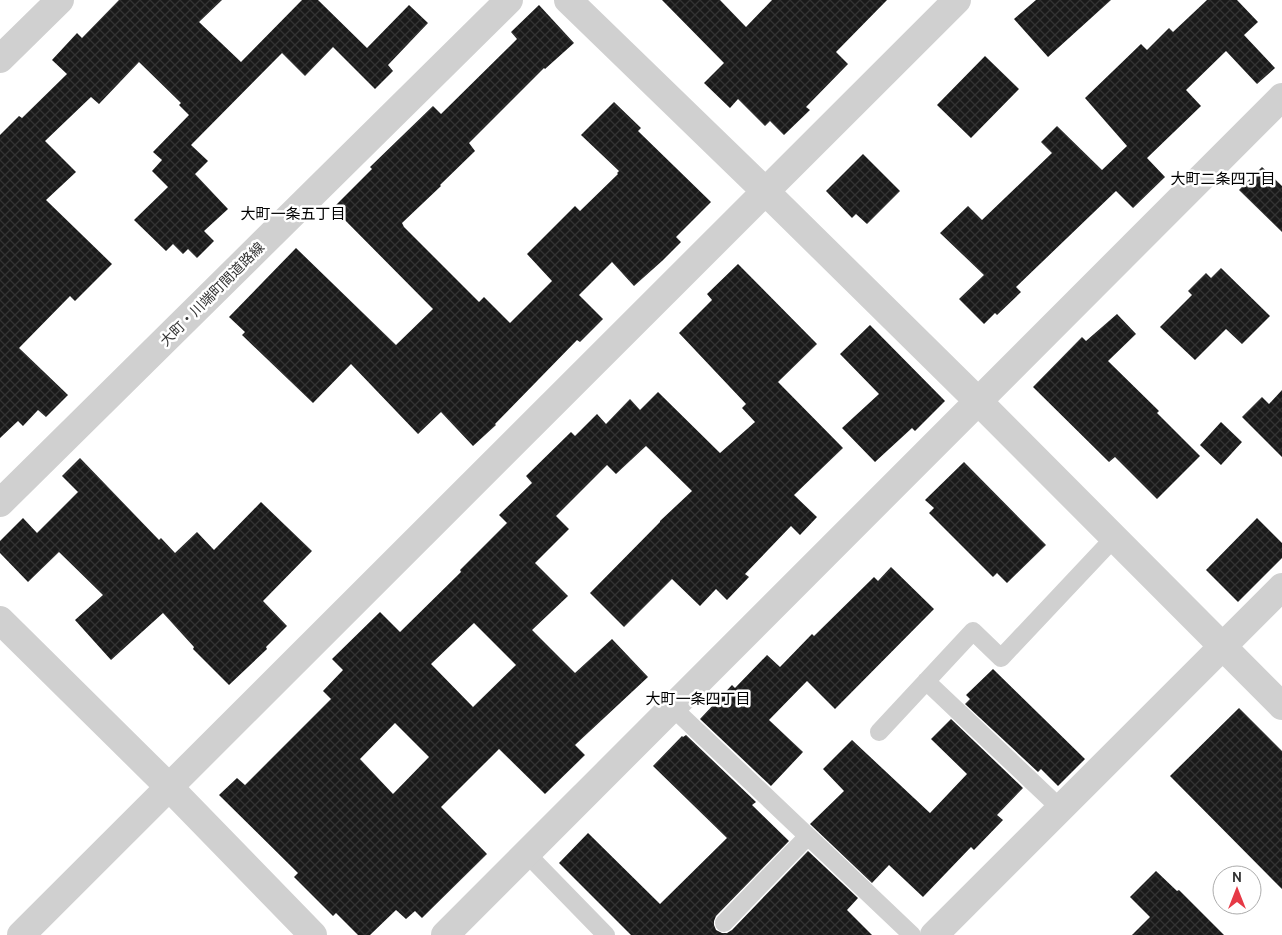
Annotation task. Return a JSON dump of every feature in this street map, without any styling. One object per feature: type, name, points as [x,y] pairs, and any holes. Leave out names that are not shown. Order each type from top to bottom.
[{"type":"street","points":[[0,59],[60,0]]},
{"type":"street","name":"大町・川端町間道路線","points":[[0,503],[509,0]]},
{"type":"street","points":[[568,0],[978,401],[1282,706]]},
{"type":"street","points":[[21,935],[958,0]]},
{"type":"street","points":[[445,935],[1282,98]]},
{"type":"street","points":[[934,935],[1282,587]]},
{"type":"street","points":[[0,620],[169,787],[313,935]]},
{"type":"lane","points":[[879,732],[973,631],[1001,658],[1114,538]]},
{"type":"lane","points":[[926,681],[1060,808]]},
{"type":"lane","points":[[672,707],[912,935]]},
{"type":"lane","points":[[724,922],[808,836]]},
{"type":"lane","points":[[526,853],[606,935]]},
{"type":"building","points":[[119,0],[222,0],[199,22],[241,62],[302,0],[318,0],[367,48],[409,5],[428,23],[388,65],[393,71],[375,89],[333,47],[305,76],[282,53],[191,145],[208,161],[195,174],[228,209],[204,231],[214,241],[197,258],[188,249],[183,254],[173,244],[166,251],[134,220],[168,187],[152,171],[162,160],[153,152],[189,115],[179,105],[181,103],[139,62],[99,104],[91,97],[45,141],[76,172],[46,200],[112,264],[75,301],[70,296],[19,348],[68,395],[46,417],[38,410],[23,426],[18,421],[0,438],[0,135],[19,116],[22,118],[67,74],[52,60],[77,33],[82,38]]},
{"type":"building","points":[[662,0],[720,0],[746,27],[772,0],[887,0],[836,52],[848,64],[806,107],[810,110],[784,135],[770,121],[765,126],[738,99],[730,108],[704,83],[724,63]]},
{"type":"building","points":[[1036,0],[1111,0],[1048,57],[1014,19]]},
{"type":"building","points":[[1207,0],[1237,0],[1258,22],[1244,35],[1275,68],[1257,84],[1226,51],[1186,90],[1201,106],[1147,158],[1165,177],[1133,208],[1116,191],[1016,287],[1021,292],[997,315],[995,313],[984,324],[959,299],[984,275],[940,233],[968,206],[982,220],[1052,153],[1041,142],[1057,126],[1102,170],[1127,146],[1085,98],[1141,44],[1147,50],[1169,28],[1173,32]]},
{"type":"building","points":[[539,5],[574,43],[544,68],[469,143],[475,151],[402,223],[404,227],[479,302],[484,297],[510,323],[552,281],[527,254],[575,206],[580,211],[618,174],[619,171],[581,135],[614,102],[641,128],[638,131],[711,202],[676,237],[681,242],[634,286],[612,262],[579,295],[603,319],[580,342],[577,340],[496,425],[473,446],[441,412],[418,434],[351,364],[313,403],[242,335],[245,332],[229,317],[296,248],[396,345],[433,309],[333,208],[372,169],[370,167],[433,106],[441,114],[517,39],[511,32]]},
{"type":"building","points":[[985,56],[1019,89],[971,138],[937,105]]},
{"type":"building","points":[[863,154],[900,191],[867,224],[856,214],[852,218],[826,191]]},
{"type":"building","points":[[1262,167],[1282,186],[1282,232],[1239,190]]},
{"type":"building","points":[[738,264],[817,344],[778,382],[843,448],[794,495],[817,517],[800,535],[791,526],[745,574],[749,577],[727,600],[716,589],[700,606],[672,579],[624,627],[590,593],[692,491],[646,446],[616,474],[607,465],[556,516],[569,529],[535,563],[568,596],[532,630],[575,673],[612,639],[648,677],[575,745],[585,755],[545,794],[499,749],[441,807],[487,854],[422,918],[415,911],[406,919],[396,910],[370,935],[358,935],[336,913],[333,916],[294,877],[298,873],[219,795],[237,778],[245,785],[331,699],[323,691],[343,670],[332,659],[380,612],[400,632],[461,572],[460,570],[507,523],[499,515],[532,483],[526,476],[571,432],[575,436],[597,414],[606,424],[630,399],[640,410],[658,392],[720,453],[755,422],[742,408],[746,404],[679,333],[712,300],[707,294]],"holes":[[[474,623],[516,665],[473,707],[431,664]],[[395,723],[429,757],[393,794],[360,759]]]},
{"type":"building","points":[[1221,268],[1270,316],[1242,344],[1226,329],[1195,360],[1160,327],[1192,295],[1188,291],[1206,273],[1211,278]]},
{"type":"building","points":[[1117,314],[1136,334],[1108,361],[1159,411],[1157,413],[1200,456],[1157,499],[1115,457],[1109,462],[1033,387],[1082,337],[1086,341]]},
{"type":"building","points":[[870,325],[945,401],[915,431],[912,428],[875,462],[842,428],[879,394],[840,354]]},
{"type":"building","points":[[1282,390],[1282,457],[1242,417],[1262,397],[1269,404]]},
{"type":"building","points":[[1221,422],[1242,442],[1221,465],[1200,445]]},
{"type":"building","points":[[80,458],[159,540],[161,538],[175,553],[197,532],[214,550],[261,502],[312,551],[263,601],[287,626],[266,647],[267,649],[229,685],[193,649],[194,647],[163,613],[111,660],[75,620],[103,595],[59,552],[28,582],[0,553],[0,541],[23,518],[37,533],[78,492],[62,476]]},
{"type":"building","points":[[964,462],[1046,545],[1007,583],[997,573],[993,577],[929,513],[934,508],[925,500]]},
{"type":"building","points":[[1257,518],[1282,543],[1282,558],[1238,602],[1206,570]]},
{"type":"building","points":[[891,567],[934,609],[835,709],[807,681],[769,720],[803,752],[771,786],[700,719],[732,685],[735,688],[767,655],[780,667],[812,634],[814,636],[874,577],[878,581]]},
{"type":"building","points":[[993,669],[1085,759],[1058,786],[1041,769],[1038,772],[965,704],[970,699],[966,695]]},
{"type":"building","points":[[1239,708],[1282,751],[1282,889],[1262,869],[1262,865],[1258,865],[1170,776]]},
{"type":"building","points":[[951,719],[1023,788],[997,815],[1003,820],[974,850],[971,847],[923,897],[889,865],[872,883],[810,824],[844,791],[823,769],[852,740],[930,813],[967,774],[931,739]]},
{"type":"building","points":[[686,735],[756,802],[752,805],[789,841],[716,916],[714,925],[716,930],[727,933],[732,930],[808,851],[858,898],[847,910],[872,935],[631,935],[559,863],[588,833],[660,904],[727,838],[653,766],[682,736]]},
{"type":"building","points":[[1156,871],[1177,891],[1179,890],[1224,935],[1132,935],[1150,917],[1130,897]]},
{"type":"district","name":"大町二条四丁目","points":[[1223,179]]},
{"type":"district","name":"大町一条五丁目","points":[[293,214]]},
{"type":"district","name":"大町一条四丁目","points":[[698,699]]}]
